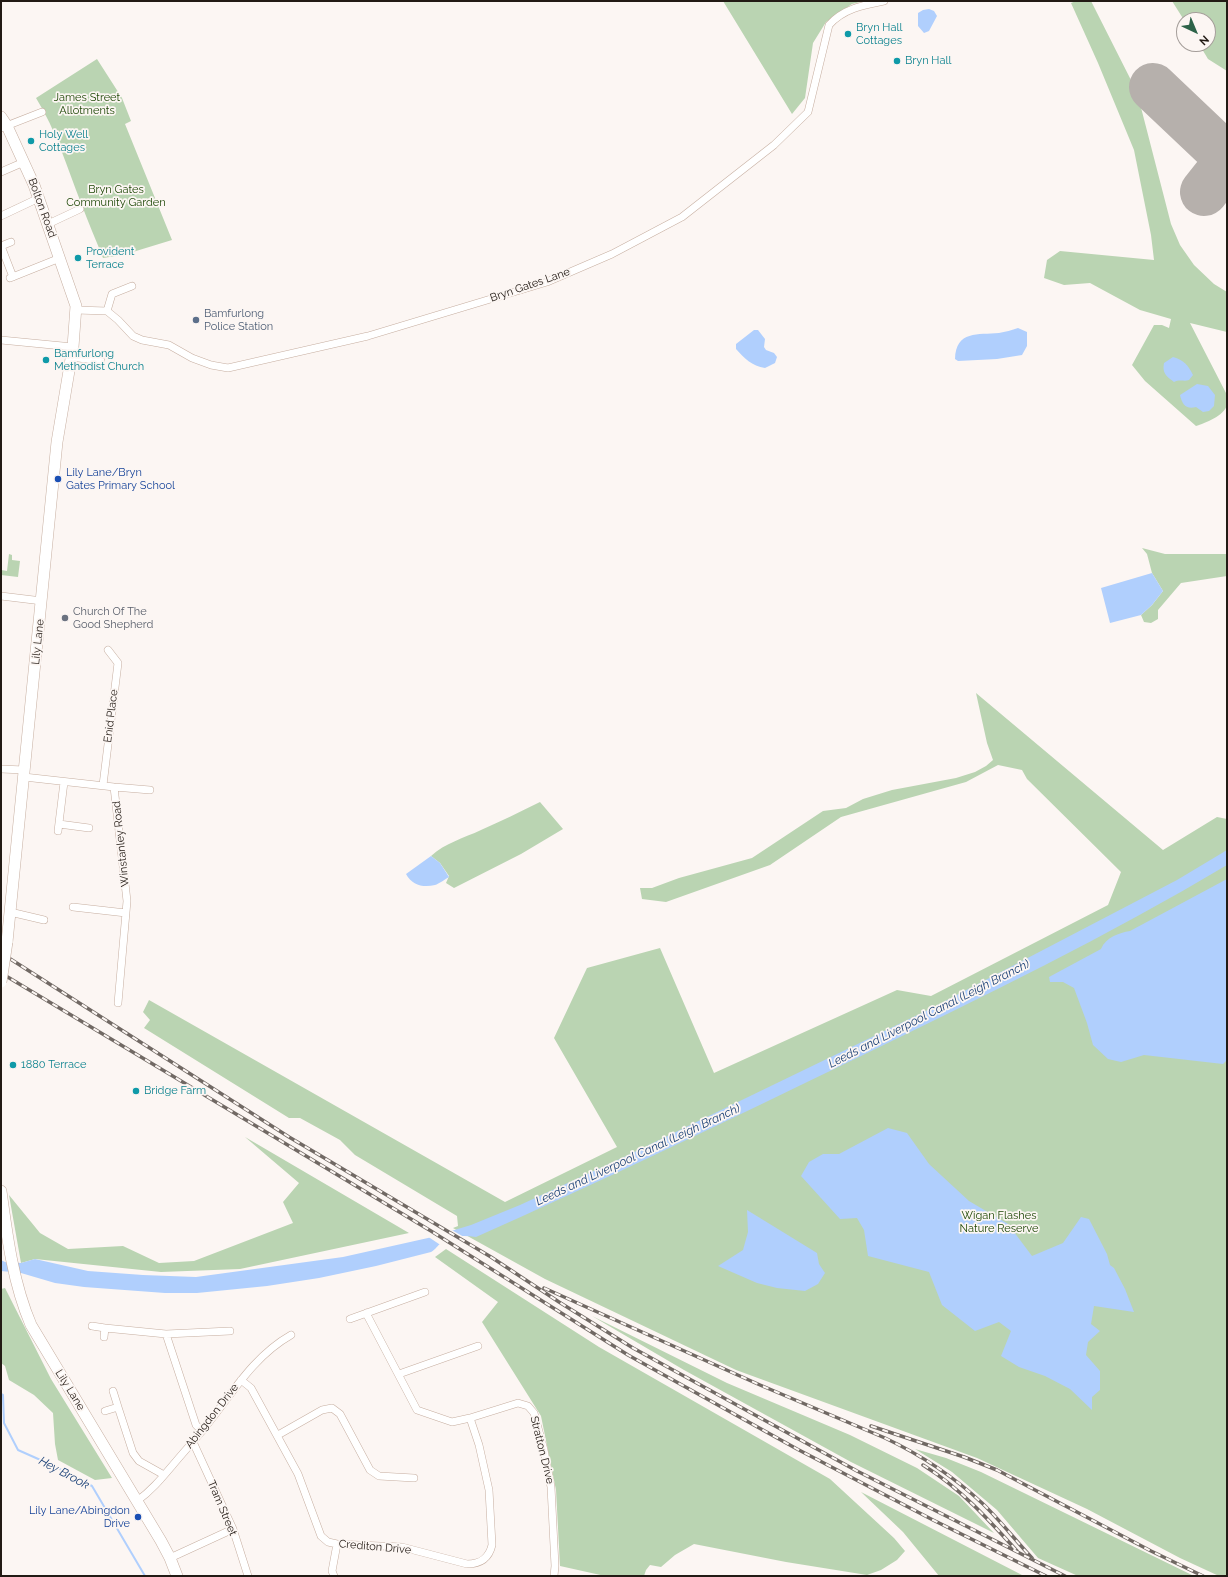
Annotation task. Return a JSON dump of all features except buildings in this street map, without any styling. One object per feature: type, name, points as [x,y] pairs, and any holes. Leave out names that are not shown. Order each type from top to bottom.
[{"type":"main road","name":"Bolton Road","points":[[3,124],[24,162],[39,198],[76,306]]},
{"type":"main road","name":"Lily Lane","points":[[1,982],[7,942],[58,442],[72,352],[76,306]]},
{"type":"main road","name":"Lily Lane","points":[[1,1191],[17,1283],[25,1311],[40,1341],[170,1558],[177,1576]]},
{"type":"street","name":"Bryn Gates Lane","points":[[107,311],[133,336],[142,340],[169,345],[192,358],[211,365],[228,368],[368,336],[547,282],[612,254],[682,217],[774,145],[808,112],[830,26],[836,18],[842,13],[859,6],[884,1]]},
{"type":"street","points":[[3,124],[42,112]]},
{"type":"street","points":[[1,172],[24,162]]},
{"type":"street","points":[[1,216],[39,198]]},
{"type":"street","points":[[48,224],[80,209]]},
{"type":"street","points":[[11,242],[1,246],[11,277],[60,258]]},
{"type":"street","points":[[76,306],[107,311],[112,294],[132,286]]},
{"type":"street","points":[[1,340],[72,352],[101,361]]},
{"type":"street","points":[[1,596],[42,601]]},
{"type":"street","name":"Enid Place","points":[[103,785],[118,663],[108,650]]},
{"type":"street","name":"Winstanley Road","points":[[1,769],[64,782],[114,787],[127,900],[115,993],[118,1003]]},
{"type":"street","points":[[64,782],[58,828],[90,828]]},
{"type":"street","points":[[114,787],[150,790]]},
{"type":"street","points":[[73,907],[126,913]]},
{"type":"street","points":[[10,912],[44,920]]},
{"type":"street","points":[[350,1319],[425,1292]]},
{"type":"street","name":"Stratton Drive","points":[[366,1313],[418,1410],[452,1422],[518,1403],[528,1406],[534,1413],[544,1450],[551,1487],[555,1566],[554,1576]]},
{"type":"street","points":[[92,1326],[166,1334],[230,1331]]},
{"type":"street","points":[[104,1337],[105,1328]]},
{"type":"street","points":[[166,1334],[196,1425],[202,1431]]},
{"type":"street","name":"Abingdon Drive","points":[[137,1501],[150,1491],[202,1431],[240,1380],[256,1363],[280,1342],[291,1335]]},
{"type":"street","points":[[399,1374],[478,1346]]},
{"type":"street","name":"Crediton Drive","points":[[240,1380],[251,1388],[278,1435],[298,1474],[321,1536],[328,1542],[337,1544],[402,1547],[467,1564],[474,1564],[483,1561],[490,1553],[492,1545],[489,1490],[479,1445],[470,1418]]},
{"type":"street","points":[[113,1391],[138,1461],[164,1475]]},
{"type":"street","points":[[105,1411],[118,1407]]},
{"type":"street","points":[[278,1435],[322,1410],[332,1408],[340,1414],[370,1470],[379,1476],[414,1478]]},
{"type":"street","name":"Tram Street","points":[[192,1442],[233,1530],[248,1576]]},
{"type":"street","points":[[170,1558],[233,1530]]},
{"type":"street","points":[[334,1576],[332,1570],[337,1544]]},
{"type":"green space","points":[[723,1],[864,1],[852,4],[826,22],[813,43],[805,98],[792,114]]},
{"type":"green space","points":[[1076,1],[1091,1],[1137,92],[1171,224],[1180,245],[1194,265],[1214,284],[1227,292],[1227,332],[1190,323],[1227,395],[1227,405],[1218,416],[1196,426],[1145,381],[1132,365],[1154,325],[1162,325],[1169,328],[1171,319],[1140,310],[1090,283],[1064,285],[1044,278],[1047,260],[1060,251],[1154,260],[1151,235],[1134,150],[1071,3]]},
{"type":"green space","points":[[1172,1],[1227,1],[1227,71],[1208,59],[1204,52],[1216,52],[1216,12],[1179,12]]},
{"type":"green space","name":"Bryn Gates Community Garden","points":[[97,59],[122,98],[131,121],[125,124],[172,240],[123,255],[103,258],[50,123],[36,98]]},
{"type":"green space","points":[[1142,548],[1165,554],[1227,554],[1227,576],[1181,583],[1158,610],[1158,619],[1151,623],[1144,622],[1141,615],[1152,605],[1163,591],[1152,573],[1147,554]]},
{"type":"green space","points":[[9,554],[12,555],[12,560],[20,561],[18,577],[1,575],[1,570],[7,571]]},
{"type":"green space","name":"Wigan Flashes Nature Reserve","points":[[976,693],[1163,850],[1217,817],[1227,819],[1227,1576],[1219,1576],[1180,1558],[1087,1509],[977,1458],[736,1370],[545,1279],[453,1228],[458,1226],[457,1216],[355,1155],[340,1140],[300,1118],[289,1118],[144,1028],[150,1020],[143,1012],[149,1000],[505,1202],[617,1147],[554,1038],[587,968],[660,948],[714,1073],[897,990],[931,996],[1108,905],[1121,872],[1027,779],[1022,770],[998,765],[966,782],[841,817],[770,865],[666,902],[642,899],[640,888],[652,888],[679,878],[752,858],[823,811],[846,808],[863,799],[892,790],[956,778],[975,772],[986,766],[993,760],[987,743]]},
{"type":"green space","points":[[540,802],[563,829],[521,854],[454,888],[446,883],[449,876],[440,863],[431,856],[436,851],[448,844]]},
{"type":"green space","points":[[245,1137],[409,1233],[240,1269],[161,1272],[35,1259],[21,1263],[9,1195],[40,1233],[68,1249],[123,1246],[159,1263],[194,1261],[293,1223],[283,1202],[299,1183]]},
{"type":"green space","points":[[446,1249],[599,1347],[830,1479],[894,1538],[905,1551],[897,1560],[881,1570],[867,1575],[786,1562],[694,1544],[675,1555],[661,1567],[650,1565],[644,1576],[605,1576],[560,1566],[556,1490],[541,1416],[482,1322],[498,1302],[435,1257]]},
{"type":"green space","points":[[5,1288],[51,1379],[112,1478],[95,1480],[58,1460],[55,1444],[53,1413],[34,1395],[9,1380],[5,1366],[1,1363],[1,1289]]},
{"type":"green space","points":[[592,1316],[727,1383],[850,1435],[917,1468],[959,1496],[994,1533],[851,1462],[684,1370]]},
{"type":"green space","points":[[915,1449],[946,1458],[981,1472],[1194,1576],[1078,1576],[1038,1558],[997,1510],[952,1472]]},
{"type":"green space","points":[[861,1492],[1025,1576],[939,1576],[903,1532]]},
{"type":"water","points":[[929,9],[934,11],[937,16],[929,31],[924,33],[918,26],[918,13]]},
{"type":"water","points":[[1018,328],[1027,332],[1027,346],[1022,355],[997,359],[958,361],[955,359],[956,350],[959,343],[970,336],[976,334],[999,333]]},
{"type":"water","points":[[754,330],[758,330],[765,339],[764,347],[766,350],[774,353],[777,357],[775,363],[765,368],[752,363],[736,349],[736,344]]},
{"type":"water","points":[[1173,357],[1183,361],[1189,368],[1193,375],[1189,380],[1174,382],[1165,374],[1164,363]]},
{"type":"water","points":[[1197,384],[1208,386],[1215,395],[1214,406],[1209,411],[1203,412],[1196,407],[1187,407],[1182,401],[1180,395]]},
{"type":"water","points":[[1152,573],[1163,591],[1152,605],[1141,615],[1110,623],[1101,588]]},
{"type":"water","name":"Leeds and Liverpool Canal (Leigh Branch)","points":[[1227,850],[1227,865],[1137,917],[1045,965],[715,1126],[572,1194],[476,1237],[462,1236],[449,1238],[431,1252],[376,1266],[319,1278],[267,1286],[197,1293],[165,1293],[84,1287],[55,1283],[21,1273],[1,1271],[1,1260],[5,1262],[21,1263],[35,1259],[88,1271],[196,1277],[343,1257],[428,1238],[471,1225],[520,1205],[622,1158],[930,1009],[1177,880]]},
{"type":"water","points":[[431,856],[440,863],[449,877],[431,886],[418,885],[411,881],[406,874]]},
{"type":"water","points":[[1227,879],[1227,1060],[1223,1064],[1144,1055],[1121,1062],[1108,1059],[1093,1045],[1087,1023],[1074,988],[1063,982],[1050,982],[1049,977],[1101,949],[1106,941],[1113,936],[1130,931]]},
{"type":"water","points":[[888,1128],[907,1133],[929,1164],[969,1201],[1008,1224],[1032,1256],[1063,1243],[1081,1217],[1089,1219],[1107,1254],[1110,1265],[1114,1268],[1125,1289],[1134,1312],[1094,1306],[1091,1324],[1100,1331],[1088,1342],[1086,1355],[1100,1371],[1100,1390],[1092,1397],[1092,1410],[1070,1389],[1045,1376],[1019,1367],[1001,1356],[1011,1331],[999,1322],[975,1331],[942,1305],[929,1272],[868,1256],[864,1230],[857,1218],[840,1219],[801,1176],[809,1162],[823,1154],[839,1154]]},
{"type":"water","points":[[747,1210],[817,1253],[819,1264],[825,1273],[818,1284],[805,1291],[777,1288],[757,1283],[718,1266],[743,1250],[748,1232]]},
{"type":"pier","points":[[450,1229],[464,1237],[442,1246],[427,1236]]},
{"type":"waterway","name":"Hey Brook","points":[[1,1394],[3,1395],[4,1423],[18,1450],[54,1466],[92,1486],[145,1576]]},
{"type":"runway","points":[[1153,87],[1227,157]]},
{"type":"runway","points":[[1204,192],[1227,163]]},
{"type":"railway","points":[[1,953],[289,1137],[491,1257],[633,1348],[857,1471],[1065,1576]]},
{"type":"railway","points":[[1,973],[431,1231],[628,1355],[797,1449],[933,1520],[1046,1576]]},
{"type":"railway","points":[[544,1288],[760,1385],[885,1438],[911,1452],[948,1475],[971,1493],[995,1516],[1032,1558]]},
{"type":"railway","points":[[871,1426],[964,1457],[997,1470],[1151,1551],[1203,1576]]},
{"type":"railway","points":[[923,1465],[961,1494],[1017,1551]]},
{"type":"place","name":"Bryn Hall Cottages","points":[[848,34]]},
{"type":"place","name":"Bryn Hall","points":[[897,61]]},
{"type":"place","name":"Holy Well Cottages","points":[[31,141]]},
{"type":"place","name":"Provident Terrace","points":[[78,258]]},
{"type":"place","name":"Bamfurlong Police Station","points":[[196,320]]},
{"type":"place","name":"Bamfurlong Methodist Church","points":[[46,360]]},
{"type":"place","name":"Lily Lane/Bryn Gates Primary School","points":[[58,479]]},
{"type":"place","name":"Church Of The Good Shepherd","points":[[65,618]]},
{"type":"place","name":"1880 Terrace","points":[[13,1065]]},
{"type":"place","name":"Bridge Farm","points":[[136,1091]]},
{"type":"place","name":"Lily Lane/Abingdon Drive","points":[[138,1517]]},
{"type":"park label","name":"James Street Allotments","points":[[87,104]]}]
